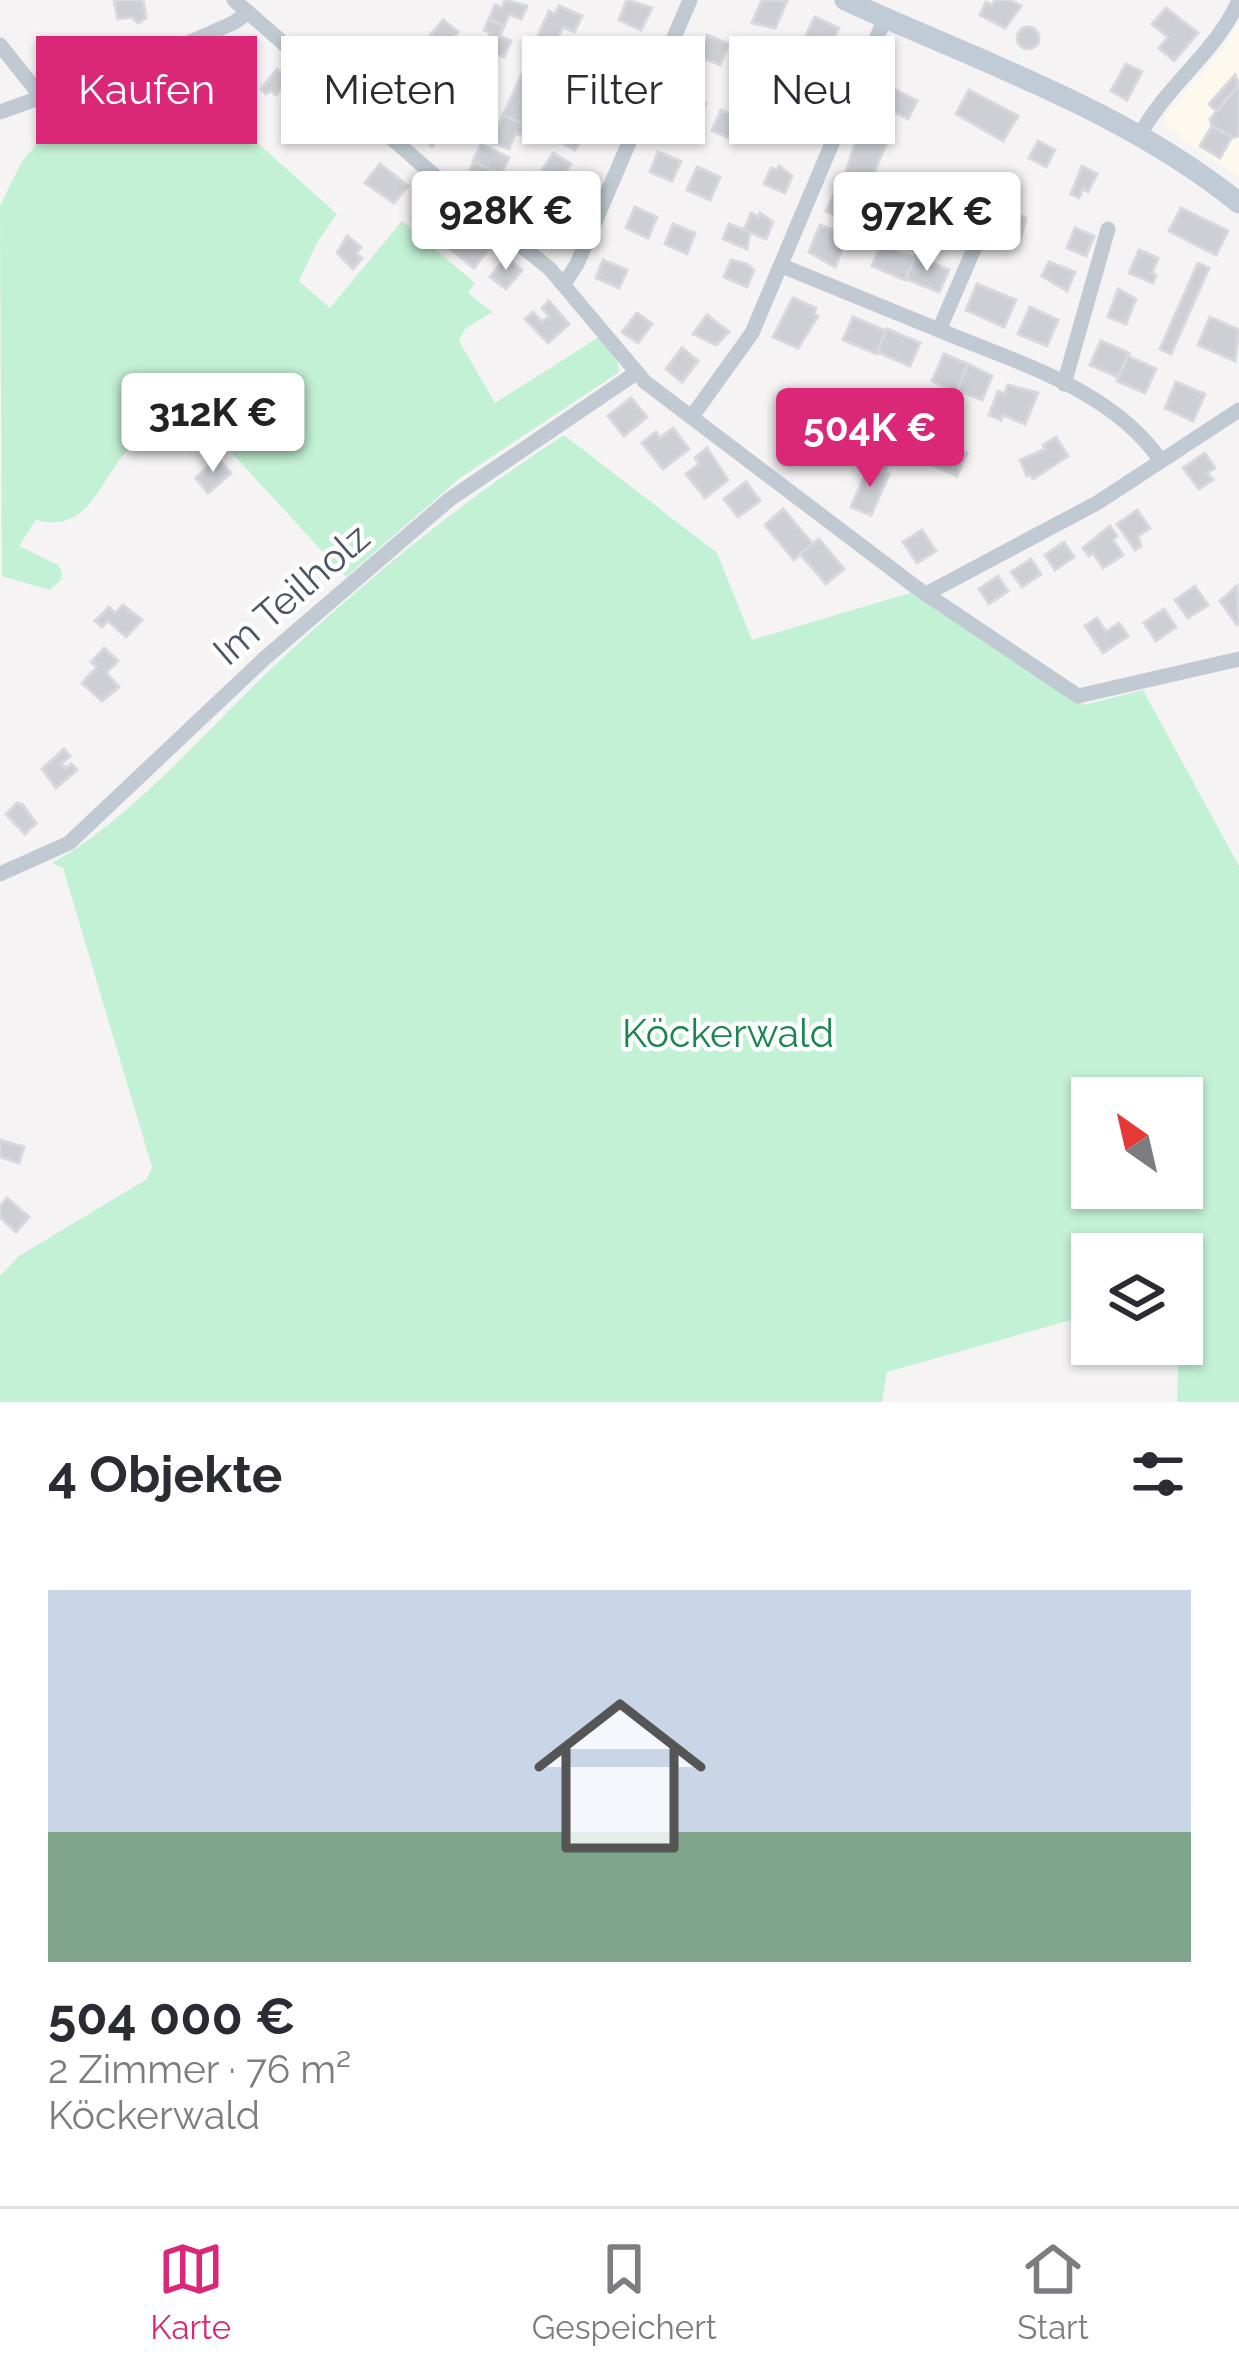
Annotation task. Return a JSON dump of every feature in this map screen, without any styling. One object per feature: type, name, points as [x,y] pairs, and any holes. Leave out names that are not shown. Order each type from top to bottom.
[{"type":"main road","points":[[845,0],[1041,87],[1139,137],[1239,203]]},
{"type":"street","points":[[234,0],[564,284],[636,373],[926,594],[1078,696],[1239,659]]},
{"type":"street","points":[[564,284],[578,263],[690,0]]},
{"type":"street","points":[[1139,137],[1156,110],[1220,36],[1239,0]]},
{"type":"street","points":[[201,36],[248,13]]},
{"type":"street","points":[[693,416],[748,341],[885,18]]},
{"type":"street","points":[[0,45],[36,89]]},
{"type":"street","points":[[0,112],[36,96]]},
{"type":"street","points":[[940,330],[993,205]]},
{"type":"street","points":[[1064,384],[1108,229]]},
{"type":"street","points":[[782,266],[1064,384],[1124,420],[1143,435],[1162,461]]},
{"type":"street","name":"Im Teilholz","points":[[0,874],[69,843],[265,658],[450,499],[636,373]]},
{"type":"street","points":[[926,594],[1077,515],[1239,410]]},
{"type":"shaded area","points":[[1239,21],[1239,178],[1163,124]]},
{"type":"green space","points":[[257,142],[337,214],[299,281],[330,308],[402,221],[475,283],[468,293],[492,312],[465,329],[459,341],[495,403],[599,337],[618,362],[619,372],[460,478],[346,577],[197,415],[135,443],[81,512],[54,522],[36,520],[19,546],[58,565],[61,580],[50,590],[2,576],[0,206],[36,144]]},
{"type":"green space","name":"Köckerwald","points":[[564,435],[717,553],[752,640],[920,590],[1084,705],[1143,690],[1239,866],[1239,1402],[1177,1402],[1178,1365],[1203,1365],[1203,1233],[1071,1233],[1071,1320],[887,1372],[882,1402],[0,1402],[0,1276],[19,1256],[147,1179],[152,1167],[63,868],[52,863],[138,800],[271,669],[449,516]]},
{"type":"building","points":[[114,0],[143,0],[146,18],[138,23],[132,17],[118,19]]},
{"type":"building","points":[[505,0],[527,6],[521,19],[509,14],[504,26],[489,19],[495,5],[502,8]]},
{"type":"building","points":[[627,0],[652,8],[641,30],[619,20]]},
{"type":"building","points":[[762,0],[787,1],[775,28],[752,23]]},
{"type":"building","points":[[995,0],[1021,6],[1005,28],[980,15],[986,2],[992,5]]},
{"type":"building","points":[[559,6],[582,16],[574,32],[563,27],[559,36],[538,36],[549,11],[555,14]]},
{"type":"building","points":[[1166,8],[1198,33],[1174,61],[1159,48],[1168,37],[1152,24]]},
{"type":"building","points":[[815,17],[839,28],[835,36],[806,36]]},
{"type":"building","points":[[489,19],[504,26],[500,36],[511,41],[504,57],[498,54],[498,36],[489,36],[484,30]]},
{"type":"building","points":[[443,20],[458,32],[454,36],[430,36]]},
{"type":"building","points":[[1028,27],[1039,38],[1028,49],[1017,38]]},
{"type":"building","points":[[707,35],[729,44],[720,65],[705,59]]},
{"type":"building","points":[[1126,64],[1142,72],[1127,100],[1111,91]]},
{"type":"building","points":[[277,69],[281,73],[281,89],[276,95],[261,89]]},
{"type":"building","points":[[522,74],[522,124],[503,115]]},
{"type":"building","points":[[1235,75],[1239,85],[1217,111],[1209,104]]},
{"type":"building","points":[[1239,85],[1239,136],[1231,138],[1212,126],[1210,119]]},
{"type":"building","points":[[895,90],[917,101],[908,119],[895,112]]},
{"type":"building","points":[[969,90],[1018,116],[1003,141],[956,114]]},
{"type":"building","points":[[721,110],[729,113],[729,138],[712,131]]},
{"type":"building","points":[[503,115],[522,123],[522,133],[516,133],[509,149],[497,144]]},
{"type":"building","points":[[1212,126],[1232,137],[1220,158],[1200,146]]},
{"type":"building","points":[[1038,141],[1055,150],[1046,167],[1029,158]]},
{"type":"building","points":[[481,144],[509,158],[501,174],[473,161]]},
{"type":"building","points":[[855,144],[886,144],[870,182],[846,172]]},
{"type":"building","points":[[658,152],[681,161],[672,181],[650,172]]},
{"type":"building","points":[[553,153],[571,164],[554,189],[537,178]]},
{"type":"building","points":[[474,162],[501,174],[494,190],[466,178]]},
{"type":"building","points":[[380,164],[408,186],[394,203],[365,183]]},
{"type":"building","points":[[779,166],[792,176],[785,193],[764,184],[771,168]]},
{"type":"building","points":[[1082,166],[1097,174],[1079,198],[1071,194]]},
{"type":"building","points":[[697,167],[720,177],[710,200],[687,190]]},
{"type":"building","points":[[846,172],[870,182],[853,223],[826,211]]},
{"type":"building","points":[[430,196],[455,217],[438,239],[412,218]]},
{"type":"building","points":[[951,200],[974,209],[967,226],[926,216],[931,203],[947,210]]},
{"type":"building","points":[[635,207],[657,217],[648,238],[626,228]]},
{"type":"building","points":[[1181,208],[1228,231],[1216,255],[1169,231]]},
{"type":"building","points":[[1008,210],[1026,218],[1021,237],[1001,228]]},
{"type":"building","points":[[751,213],[773,222],[766,239],[744,230]]},
{"type":"building","points":[[673,224],[695,233],[687,254],[665,244]]},
{"type":"building","points":[[729,224],[750,232],[747,249],[723,239]]},
{"type":"building","points":[[820,225],[848,236],[835,267],[809,252]]},
{"type":"building","points":[[466,226],[491,246],[474,268],[448,247]]},
{"type":"building","points":[[1075,228],[1094,236],[1086,256],[1067,248]]},
{"type":"building","points":[[347,236],[361,247],[356,254],[362,258],[353,269],[337,253]]},
{"type":"building","points":[[881,244],[914,258],[905,280],[872,266]]},
{"type":"building","points":[[1139,250],[1158,258],[1153,283],[1129,273]]},
{"type":"building","points":[[915,256],[949,270],[939,292],[906,279]]},
{"type":"building","points":[[506,257],[522,270],[506,289],[490,277]]},
{"type":"building","points":[[603,260],[627,270],[619,288],[596,278]]},
{"type":"building","points":[[731,260],[754,270],[747,287],[724,277]]},
{"type":"building","points":[[1049,262],[1075,272],[1067,291],[1042,276]]},
{"type":"building","points":[[1198,263],[1209,268],[1171,354],[1160,349]]},
{"type":"building","points":[[977,284],[1016,300],[1004,327],[966,310]]},
{"type":"building","points":[[1118,289],[1136,299],[1126,324],[1108,317]]},
{"type":"building","points":[[793,298],[816,308],[818,316],[798,348],[773,337]]},
{"type":"building","points":[[549,301],[569,324],[548,343],[525,319],[533,312],[542,322],[549,316],[542,308]]},
{"type":"building","points":[[1030,307],[1058,320],[1047,346],[1018,334]]},
{"type":"building","points":[[637,313],[652,324],[638,343],[622,332]]},
{"type":"building","points":[[707,315],[729,332],[716,345],[693,334]]},
{"type":"building","points":[[853,317],[886,331],[877,354],[843,340]]},
{"type":"building","points":[[1210,317],[1239,330],[1235,361],[1198,345]]},
{"type":"building","points":[[887,329],[920,343],[910,366],[877,352]]},
{"type":"building","points":[[1101,341],[1129,353],[1118,377],[1090,365]]},
{"type":"building","points":[[682,348],[698,361],[682,382],[666,369]]},
{"type":"building","points":[[944,354],[968,364],[957,392],[932,381]]},
{"type":"building","points":[[1128,356],[1156,369],[1145,393],[1117,381]]},
{"type":"building","points":[[968,364],[992,376],[982,400],[957,390]]},
{"type":"building","points":[[1176,382],[1205,394],[1193,421],[1165,408]]},
{"type":"building","points":[[1008,385],[1038,393],[1025,424],[989,415],[998,391],[1004,394]]},
{"type":"building","points":[[631,398],[647,417],[624,436],[608,416]]},
{"type":"building","points":[[880,426],[900,434],[885,472],[865,464]]},
{"type":"building","points":[[673,428],[689,449],[663,469],[642,443],[656,432],[660,438]]},
{"type":"building","points":[[1056,437],[1068,456],[1033,479],[1027,476],[1020,460],[1045,449],[1043,445]]},
{"type":"building","points":[[943,443],[967,453],[957,476],[934,466]]},
{"type":"building","points":[[707,448],[728,480],[705,498],[686,474],[699,464],[695,458]]},
{"type":"building","points":[[1205,453],[1215,468],[1207,473],[1213,480],[1199,489],[1183,468]]},
{"type":"building","points":[[217,457],[231,473],[208,493],[196,478]]},
{"type":"building","points":[[869,466],[889,474],[871,515],[851,507]]},
{"type":"building","points":[[746,482],[760,501],[738,517],[724,499]]},
{"type":"building","points":[[783,509],[813,544],[794,560],[765,525]]},
{"type":"building","points":[[1137,510],[1150,528],[1138,536],[1141,546],[1135,550],[1117,524]]},
{"type":"building","points":[[1110,526],[1123,555],[1103,568],[1083,548]]},
{"type":"building","points":[[922,530],[936,551],[917,563],[903,542]]},
{"type":"building","points":[[819,539],[844,569],[826,584],[800,554]]},
{"type":"building","points":[[1064,542],[1074,557],[1055,570],[1045,555]]},
{"type":"building","points":[[1031,559],[1041,574],[1022,587],[1011,572]]},
{"type":"building","points":[[998,576],[1008,591],[989,604],[979,589]]},
{"type":"building","points":[[1195,586],[1208,605],[1188,618],[1175,600]]},
{"type":"building","points":[[1237,586],[1239,623],[1237,625],[1220,601]]},
{"type":"building","points":[[123,605],[142,620],[126,637],[108,621],[102,627],[95,621],[109,607],[115,613]]},
{"type":"building","points":[[1164,609],[1176,627],[1156,641],[1144,623]]},
{"type":"building","points":[[1097,618],[1106,632],[1119,623],[1128,636],[1103,653],[1085,626]]},
{"type":"building","points":[[104,648],[118,661],[106,673],[119,687],[102,701],[82,683],[97,667],[91,662]]},
{"type":"building","points":[[64,749],[70,756],[61,764],[77,770],[56,788],[42,769]]},
{"type":"building","points":[[17,803],[36,823],[25,834],[6,814]]},
{"type":"building","points":[[0,1140],[24,1147],[19,1163],[0,1157]]},
{"type":"building","points":[[7,1198],[29,1217],[16,1232],[0,1217],[0,1206]]}]
